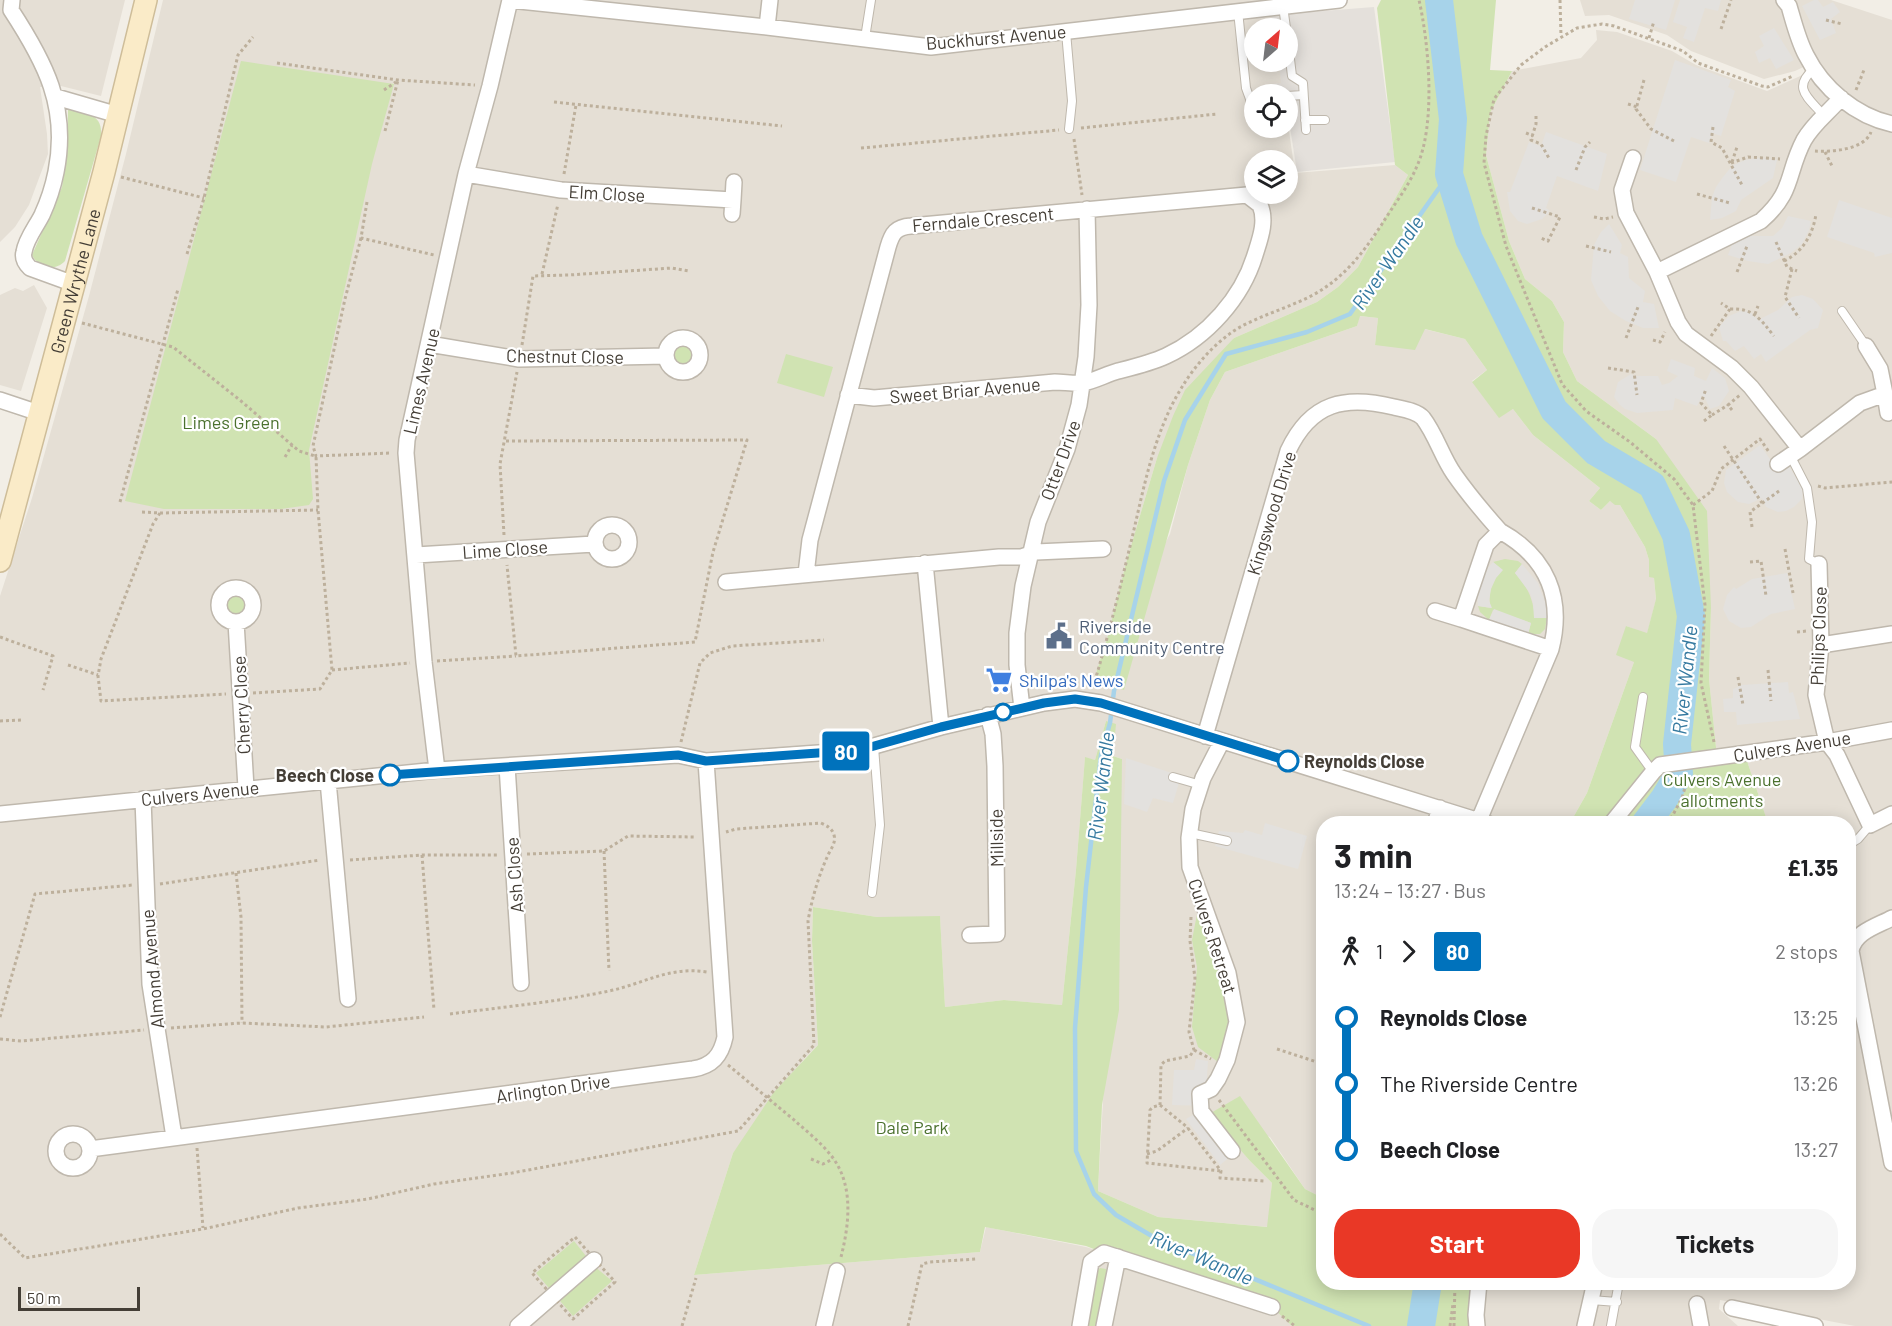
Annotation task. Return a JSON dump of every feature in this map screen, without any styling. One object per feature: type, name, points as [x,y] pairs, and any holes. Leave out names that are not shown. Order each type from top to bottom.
[{"type":"street","points":[[12,0],[11,10],[35,46],[49,77],[56,97],[59,127],[57,170],[48,202],[26,244],[23,257],[30,268],[74,284]]},
{"type":"street","name":"Green Wrythe Lane","points":[[0,561],[104,172],[146,0]]},
{"type":"street","name":"Buckhurst Avenue","points":[[510,0],[570,3],[931,47],[1339,0]]},
{"type":"street","name":"Limes Avenue","points":[[437,770],[424,662],[406,453],[407,440],[466,174],[510,0]]},
{"type":"street","points":[[767,27],[770,0]]},
{"type":"street","points":[[1784,0],[1789,6],[1809,73],[1846,102],[1875,119],[1892,124]]},
{"type":"street","points":[[56,97],[118,116]]},
{"type":"street","points":[[1657,272],[1761,221],[1781,200],[1809,134],[1824,116],[1846,102]]},
{"type":"street","points":[[1633,158],[1622,190],[1626,213],[1657,272],[1678,322],[1686,334],[1732,368],[1751,387],[1789,456],[1860,403],[1885,394]]},
{"type":"street","name":"Elm Close","points":[[466,174],[561,190],[733,207],[734,182]]},
{"type":"street","name":"Ferndale Crescent","points":[[806,574],[810,540],[848,395],[890,238],[897,229],[911,225],[1244,195]]},
{"type":"street","name":"Sweet Briar Avenue","points":[[848,395],[874,398],[1055,382],[1083,383],[1169,355],[1206,329],[1224,311],[1239,290],[1248,273],[1260,238],[1262,211],[1259,204]]},
{"type":"street","name":"Otter Drive","points":[[1022,708],[1017,665],[1017,633],[1029,554],[1042,511],[1067,449],[1083,383],[1089,305],[1087,209]]},
{"type":"street","name":"Chestnut Close","points":[[429,344],[519,359],[666,356]]},
{"type":"street","points":[[1866,346],[1880,369],[1888,412]]},
{"type":"street","points":[[0,400],[39,413]]},
{"type":"street","name":"Kingswood Drive","points":[[1205,736],[1288,451],[1298,434],[1314,417],[1333,405],[1357,400],[1408,410],[1422,416],[1454,474],[1500,531]]},
{"type":"street","points":[[1461,619],[1486,545],[1500,531],[1520,544],[1544,570],[1555,603],[1556,621],[1551,650],[1486,816]]},
{"type":"street","name":"Lime Close","points":[[416,555],[594,543]]},
{"type":"street","points":[[726,582],[926,563],[1021,557],[1036,552],[1103,549]]},
{"type":"street","points":[[926,563],[941,727]]},
{"type":"street","name":"Philips Close","points":[[1819,564],[1821,645],[1816,695],[1827,742],[1837,755],[1870,825]]},
{"type":"street","points":[[1435,611],[1551,650]]},
{"type":"street","name":"Cherry Close","points":[[236,622],[246,788]]},
{"type":"street","points":[[1821,645],[1892,634]]},
{"type":"street","name":"Culvers Avenue","points":[[0,814],[437,770],[678,755],[706,761],[843,752],[874,747],[988,715],[1064,699],[1094,702],[1120,709],[1465,816]]},
{"type":"street","name":"Millside","points":[[970,935],[997,934],[995,756],[988,715]]},
{"type":"street","name":"Culvers Avenue","points":[[1617,816],[1660,765],[1827,742],[1892,730]]},
{"type":"street","name":"Culvers Retreat","points":[[1222,741],[1201,785],[1193,809],[1190,867],[1228,973],[1237,1022],[1227,1060],[1211,1089],[1200,1094],[1201,1111],[1232,1150]]},
{"type":"street","points":[[706,761],[725,1038],[718,1056]]},
{"type":"street","name":"Ash Close","points":[[507,766],[521,983]]},
{"type":"street","points":[[328,781],[348,999]]},
{"type":"street","name":"Almond Avenue","points":[[143,799],[150,984],[174,1137]]},
{"type":"street","points":[[1438,816],[1440,808]]},
{"type":"street","points":[[1870,825],[1892,814]]},
{"type":"street","points":[[1856,938],[1892,918]]},
{"type":"street","points":[[1856,995],[1892,1163]]},
{"type":"street","name":"Arlington Drive","points":[[90,1149],[693,1070],[711,1063],[718,1056]]},
{"type":"street","points":[[1080,1326],[1091,1262],[1104,1253],[1272,1307]]},
{"type":"street","points":[[1104,1326],[1118,1257]]},
{"type":"street","points":[[518,1326],[594,1260]]},
{"type":"street","points":[[824,1326],[837,1271]]},
{"type":"street","points":[[1477,1326],[1478,1290]]},
{"type":"street","points":[[1585,1326],[1593,1290]]},
{"type":"street","points":[[1697,1304],[1701,1326]]},
{"type":"street","points":[[1732,1308],[1815,1326]]},
{"type":"lane","points":[[864,38],[871,0]]},
{"type":"lane","points":[[1283,6],[1285,18]]},
{"type":"lane","points":[[1238,11],[1246,84]]},
{"type":"lane","points":[[1066,32],[1072,101],[1071,129]]},
{"type":"lane","points":[[1292,72],[1292,76],[1302,83],[1306,130]]},
{"type":"lane","points":[[1809,73],[1802,83],[1803,90],[1824,116]]},
{"type":"lane","points":[[1298,95],[1303,95]]},
{"type":"lane","points":[[1305,120],[1325,120]]},
{"type":"lane","points":[[1842,311],[1866,346]]},
{"type":"lane","points":[[1789,456],[1807,488],[1812,522],[1809,559],[1819,564]]},
{"type":"lane","points":[[1643,697],[1635,747],[1653,772]]},
{"type":"lane","points":[[872,893],[880,825],[874,747]]},
{"type":"lane","points":[[1173,777],[1201,785]]},
{"type":"lane","points":[[1856,840],[1870,825]]},
{"type":"lane","points":[[1190,833],[1227,841]]},
{"type":"lane","points":[[1611,1326],[1618,1290]]},
{"type":"lane","points":[[1591,1300],[1617,1302]]},
{"type":"path","points":[[1094,702],[1149,465],[1162,428],[1180,390],[1199,364],[1227,336],[1241,326],[1313,295],[1346,272],[1370,242],[1417,168],[1426,131],[1429,104],[1425,30],[1419,0]]},
{"type":"path","points":[[1560,0],[1561,36]]},
{"type":"path","points":[[1722,29],[1731,0]]},
{"type":"path","points":[[1826,20],[1842,24]]},
{"type":"path","points":[[1649,38],[1654,21]]},
{"type":"path","points":[[1717,757],[1701,683],[1705,605],[1693,506],[1674,479],[1630,442],[1587,411],[1562,384],[1506,246],[1484,163],[1486,136],[1494,99],[1521,65],[1561,36],[1577,28],[1602,24],[1614,26],[1683,51],[1698,63],[1762,86],[1768,87],[1793,75],[1809,73]]},
{"type":"path","points":[[187,254],[204,198],[238,55],[253,38]]},
{"type":"path","points":[[277,63],[398,80],[490,86]]},
{"type":"path","points":[[1846,102],[1864,70]]},
{"type":"path","points":[[384,90],[398,80]]},
{"type":"path","points":[[385,131],[398,80]]},
{"type":"path","points":[[1644,80],[1636,109],[1651,129],[1674,141]]},
{"type":"path","points":[[554,102],[782,126]]},
{"type":"path","points":[[1628,104],[1637,107]]},
{"type":"path","points":[[861,148],[1217,114]]},
{"type":"path","points":[[1536,116],[1532,140],[1541,144],[1550,160]]},
{"type":"path","points":[[1731,163],[1748,157],[1797,159],[1808,151],[1825,152],[1859,144],[1870,136],[1875,119]]},
{"type":"path","points":[[1713,127],[1711,142],[1722,148],[1742,185]]},
{"type":"path","points":[[1071,129],[1080,188],[1087,209]]},
{"type":"path","points":[[1526,133],[1533,136]]},
{"type":"path","points":[[1576,170],[1585,147],[1590,142]]},
{"type":"path","points":[[1731,163],[1737,147]]},
{"type":"path","points":[[1761,157],[1762,151]]},
{"type":"path","points":[[1825,152],[1833,168]]},
{"type":"path","points":[[104,172],[204,198]]},
{"type":"path","points":[[1697,194],[1730,203]]},
{"type":"path","points":[[160,513],[153,524],[101,659],[98,675],[101,701],[320,689],[332,670],[313,447],[367,202]]},
{"type":"path","points":[[1532,208],[1560,217],[1548,241],[1541,238]]},
{"type":"path","points":[[1784,261],[1793,257],[1804,244],[1812,231],[1816,214]]},
{"type":"path","points":[[361,237],[448,258]]},
{"type":"path","points":[[1737,272],[1749,242]]},
{"type":"path","points":[[1776,242],[1787,267],[1795,270],[1785,297],[1799,318]]},
{"type":"path","points":[[1804,244],[1810,248]]},
{"type":"path","points":[[1586,246],[1611,252]]},
{"type":"path","points":[[516,656],[505,549],[500,464],[506,441],[533,276],[569,276],[672,268],[689,271]]},
{"type":"path","points":[[120,501],[178,290]]},
{"type":"path","points":[[1721,303],[1730,309],[1742,309],[1755,314],[1774,336]]},
{"type":"path","points":[[1755,314],[1758,306]]},
{"type":"path","points":[[1626,338],[1638,307]]},
{"type":"path","points":[[1703,348],[1730,309]]},
{"type":"path","points":[[65,318],[173,347],[299,451],[315,456],[406,453]]},
{"type":"path","points":[[190,369],[193,363]]},
{"type":"path","points":[[1608,368],[1634,372],[1638,395]]},
{"type":"path","points":[[1706,389],[1701,403],[1712,415]]},
{"type":"path","points":[[1704,421],[1728,405]]},
{"type":"path","points":[[1693,506],[1712,491],[1720,469],[1760,439],[1789,456]]},
{"type":"path","points":[[332,670],[696,642],[713,552],[747,440],[506,441]]},
{"type":"path","points":[[285,458],[292,445]]},
{"type":"path","points":[[1724,446],[1762,504]]},
{"type":"path","points":[[1807,488],[1892,482]]},
{"type":"path","points":[[1752,527],[1750,512],[1779,491]]},
{"type":"path","points":[[142,512],[318,510]]},
{"type":"path","points":[[1785,549],[1793,593]]},
{"type":"path","points":[[1750,562],[1761,561],[1766,596]]},
{"type":"path","points":[[0,637],[53,656],[44,690]]},
{"type":"path","points":[[678,755],[700,663],[710,653],[732,646],[824,640]]},
{"type":"path","points":[[68,665],[98,675]]},
{"type":"path","points":[[1768,670],[1771,701]]},
{"type":"path","points":[[1738,677],[1743,705]]},
{"type":"path","points":[[0,721],[21,720]]},
{"type":"path","points":[[1673,816],[1683,798],[1690,768],[1688,761]]},
{"type":"path","points":[[0,1017],[35,894],[160,884],[322,859],[604,851],[628,836],[710,837],[736,829],[821,823],[829,826],[834,833],[835,842],[829,853],[808,921],[814,1045],[738,1131],[512,1173],[434,1184],[368,1199],[298,1208],[202,1229],[25,1258],[0,1234]]},
{"type":"path","points":[[604,851],[609,971]]},
{"type":"path","points":[[423,855],[434,1010]]},
{"type":"path","points":[[236,873],[242,917],[242,1023]]},
{"type":"path","points":[[1160,1105],[1161,1065],[1165,1061],[1190,1056],[1194,1050],[1189,1032],[1195,978],[1190,921],[1193,906],[1199,896]]},
{"type":"path","points":[[450,1014],[611,991],[651,977],[693,970],[721,975]]},
{"type":"path","points":[[0,1039],[21,1041],[242,1023],[326,1027],[424,1017]]},
{"type":"path","points":[[1277,1050],[1316,1062]]},
{"type":"path","points":[[718,1056],[805,1130],[833,1158],[842,1176],[848,1199],[848,1226],[837,1271]]},
{"type":"path","points":[[1211,1089],[1294,1200],[1316,1211]]},
{"type":"path","points":[[1160,1105],[1188,1128],[1221,1171],[1220,1178],[1265,1181]]},
{"type":"path","points":[[1160,1105],[1150,1110],[1147,1163],[1221,1171]]},
{"type":"path","points":[[1147,1154],[1157,1151],[1188,1128]]},
{"type":"path","points":[[196,1134],[202,1229]]},
{"type":"path","points":[[811,1159],[823,1164],[833,1158]]},
{"type":"path","points":[[908,1326],[922,1264],[976,1259]]},
{"type":"path","points":[[682,1326],[696,1278]]},
{"type":"path","points":[[1452,1326],[1455,1290]]},
{"type":"shaded area","points":[[0,0],[125,0],[101,96],[61,86],[40,87],[48,154],[29,205],[15,227],[0,242]]},
{"type":"shaded area","points":[[163,0],[1272,0],[1274,18],[1244,18],[1244,72],[1281,72],[1283,84],[1244,84],[1244,138],[1290,138],[1292,150],[1244,150],[1244,204],[1298,204],[1298,173],[1395,165],[1408,175],[1358,267],[1338,287],[1317,302],[1234,338],[1157,458],[1094,680],[1170,534],[1188,465],[1210,400],[1225,372],[1357,326],[1359,316],[1378,318],[1375,345],[1424,329],[1465,339],[1487,370],[1472,381],[1499,417],[1513,409],[1533,435],[1600,488],[1589,501],[1601,510],[1610,501],[1620,505],[1645,547],[1649,560],[1649,576],[1654,578],[1656,600],[1647,634],[1626,626],[1634,662],[1587,793],[1574,816],[1316,816],[1316,1194],[1305,1189],[1270,1137],[1210,1114],[1272,1183],[1268,1227],[1158,1217],[1098,1191],[1122,759],[1113,756],[1106,721],[1095,760],[1085,758],[1062,1005],[1004,1000],[945,1007],[940,917],[877,917],[813,907],[812,941],[818,1045],[805,1058],[733,1153],[694,1275],[980,1252],[986,1227],[1086,1247],[1272,1307],[1292,1326],[0,1326],[0,596],[32,498],[89,296]]},
{"type":"shaded area","points":[[1580,0],[1831,0],[1892,20],[1892,117],[1855,102],[1812,63],[1795,71],[1764,79],[1691,51],[1667,35],[1609,15],[1585,16]]},
{"type":"shaded area","points":[[1635,0],[1675,0],[1666,30],[1629,19]]},
{"type":"shaded area","points":[[1680,0],[1721,0],[1718,11],[1705,8],[1694,42],[1683,38],[1687,27],[1673,22]]},
{"type":"shaded area","points":[[1818,0],[1823,7],[1833,2],[1840,12],[1831,19],[1836,33],[1820,40],[1802,6]]},
{"type":"shaded area","points":[[1374,7],[1395,162],[1298,172],[1298,150],[1294,150],[1292,138],[1298,138],[1298,84],[1271,84],[1281,83],[1280,72],[1298,72],[1298,18],[1272,18],[1272,15]]},
{"type":"shaded area","points":[[1774,28],[1794,60],[1776,69],[1770,58],[1759,63],[1755,52],[1764,46],[1759,36]]},
{"type":"shaded area","points":[[1596,30],[1617,32],[1672,51],[1696,65],[1767,91],[1807,73],[1892,129],[1892,1326],[1855,1326],[1720,1300],[1719,1309],[1738,1326],[1472,1326],[1474,1290],[1856,1290],[1856,816],[1766,816],[1745,755],[1717,757],[1709,679],[1711,608],[1656,439],[1577,381],[1563,352],[1564,322],[1552,301],[1525,279],[1509,241],[1486,155],[1490,113],[1512,71],[1581,58],[1597,40]]},
{"type":"shaded area","points":[[1675,60],[1731,80],[1728,87],[1735,91],[1721,136],[1712,133],[1709,143],[1691,137],[1676,182],[1640,170]]},
{"type":"shaded area","points":[[1546,132],[1607,154],[1598,191],[1557,176],[1546,208],[1549,210],[1548,213],[1542,219],[1527,224],[1518,221],[1510,211],[1507,192],[1510,192],[1529,142],[1541,146]]},
{"type":"shaded area","points":[[1759,158],[1777,160],[1773,178],[1741,200],[1736,211],[1722,218],[1710,220],[1712,197],[1723,177],[1732,166],[1745,160]]},
{"type":"shaded area","points":[[1839,200],[1892,218],[1892,253],[1875,257],[1874,253],[1827,237]]},
{"type":"shaded area","points":[[1788,216],[1811,221],[1802,244],[1791,253],[1768,264],[1728,255],[1732,244],[1749,236],[1773,236],[1782,228]]},
{"type":"shaded area","points":[[1609,224],[1622,245],[1620,253],[1628,257],[1629,278],[1645,291],[1643,302],[1654,304],[1659,328],[1643,328],[1626,321],[1610,311],[1598,296],[1591,280],[1594,245],[1601,232]]},
{"type":"shaded area","points":[[34,285],[47,308],[21,391],[0,385],[0,295],[15,288],[23,291]]},
{"type":"shaded area","points":[[1802,295],[1813,299],[1823,310],[1818,328],[1810,330],[1766,362],[1761,354],[1754,359],[1744,346],[1735,351],[1726,341],[1723,341],[1719,327],[1729,316],[1741,311],[1750,312],[1758,320],[1778,310],[1792,297]]},
{"type":"shaded area","points":[[1671,359],[1695,368],[1694,376],[1706,381],[1712,368],[1725,378],[1729,391],[1719,406],[1710,409],[1702,396],[1697,406],[1675,398],[1673,410],[1637,413],[1620,405],[1614,397],[1618,382],[1631,374],[1658,376],[1662,385],[1669,383],[1678,376],[1667,371]]},
{"type":"shaded area","points":[[1760,445],[1779,472],[1789,466],[1803,490],[1802,499],[1786,511],[1778,512],[1766,507],[1762,498],[1749,504],[1738,502],[1727,492],[1724,483],[1726,470]]},
{"type":"shaded area","points":[[1493,562],[1503,570],[1491,589],[1489,601],[1492,608],[1478,606],[1477,596],[1484,572]]},
{"type":"shaded area","points":[[1522,564],[1538,583],[1546,605],[1547,618],[1534,618],[1530,593],[1515,573]]},
{"type":"shaded area","points":[[1787,573],[1795,609],[1771,614],[1751,627],[1741,628],[1729,621],[1723,609],[1727,595],[1734,587],[1736,589],[1752,579]]},
{"type":"shaded area","points":[[1494,609],[1531,623],[1528,634],[1489,620]]},
{"type":"shaded area","points":[[1788,682],[1789,693],[1793,692],[1800,719],[1737,725],[1736,712],[1724,712],[1723,699],[1733,698],[1733,689],[1742,685]]},
{"type":"shaded area","points":[[1126,758],[1181,776],[1173,803],[1153,798],[1147,812],[1124,804]]},
{"type":"shaded area","points":[[1265,823],[1307,836],[1298,869],[1215,846],[1219,831],[1243,833],[1245,830],[1262,835]]},
{"type":"shaded area","points":[[1196,1059],[1208,1061],[1205,1106],[1172,1105],[1174,1070],[1194,1070]]},
{"type":"shaded area","points":[[1205,1108],[1237,1151],[1220,1165],[1186,1119]]},
{"type":"green space","name":"Culvers Avenue allotments","points":[[1381,0],[1496,0],[1490,70],[1512,71],[1490,113],[1486,155],[1509,241],[1525,279],[1552,301],[1564,322],[1563,352],[1577,381],[1656,439],[1707,511],[1711,608],[1709,679],[1717,757],[1745,755],[1766,816],[1574,816],[1587,793],[1634,662],[1616,655],[1626,626],[1647,633],[1656,599],[1654,578],[1649,577],[1649,560],[1645,547],[1620,505],[1615,505],[1610,501],[1601,510],[1589,501],[1600,488],[1533,435],[1513,409],[1499,418],[1472,382],[1487,370],[1465,339],[1425,329],[1415,350],[1375,345],[1378,318],[1360,316],[1357,326],[1225,372],[1210,400],[1188,465],[1124,690],[1094,680],[1157,458],[1185,390],[1234,338],[1317,302],[1338,287],[1358,267],[1408,175],[1395,165],[1377,8]]},
{"type":"green space","name":"Limes Green","points":[[241,61],[394,84],[372,164],[309,450],[313,499],[309,505],[281,509],[164,509],[125,501]]},
{"type":"green space","points":[[68,109],[96,119],[101,128],[101,136],[65,261],[56,267],[47,267],[38,263],[32,255],[62,187],[67,153]]},
{"type":"green space","points":[[683,344],[691,347],[694,355],[691,363],[683,366],[675,363],[672,355],[675,347]]},
{"type":"green space","points":[[786,354],[833,367],[824,397],[777,383]]},
{"type":"green space","points":[[1505,559],[1522,564],[1515,573],[1529,594],[1535,618],[1547,618],[1545,629],[1540,634],[1528,634],[1531,623],[1493,610],[1489,620],[1480,612],[1478,606],[1491,608],[1491,588],[1502,570],[1493,562]]},
{"type":"green space","points":[[236,594],[244,597],[247,605],[244,613],[236,616],[228,613],[225,605],[228,597]]},
{"type":"green space","name":"Dale Park","points":[[1106,721],[1116,724],[1113,756],[1122,759],[1119,1010],[1102,1105],[1098,1191],[1158,1217],[1267,1227],[1272,1183],[1209,1114],[1240,1096],[1305,1189],[1316,1194],[1316,1290],[1474,1290],[1472,1326],[1292,1326],[1272,1307],[1086,1246],[985,1227],[980,1252],[694,1275],[733,1153],[774,1092],[818,1045],[812,941],[813,907],[877,917],[940,916],[945,1007],[1004,1000],[1062,1005],[1085,757],[1095,760]]},
{"type":"green space","points":[[1198,909],[1217,953],[1235,1021],[1222,1065],[1198,1047],[1192,1027],[1197,967],[1192,940]]},
{"type":"green space","points":[[574,1241],[594,1266],[612,1281],[573,1316],[536,1273]]},
{"type":"green space","points":[[1100,1268],[1106,1269],[1108,1274],[1097,1326],[1085,1326],[1096,1272]]},
{"type":"waterway","name":"River Wandle","points":[[1439,0],[1453,119],[1449,174],[1469,239],[1554,410],[1596,452],[1652,485],[1676,535],[1691,616],[1677,744],[1679,774],[1651,816]]},
{"type":"waterway","name":"River Wandle","points":[[1369,1326],[1157,1239],[1116,1215],[1094,1194],[1076,1151],[1075,1028],[1086,887],[1101,755],[1164,481],[1185,420],[1226,354],[1307,332],[1350,314],[1449,174]]},
{"type":"waterway","name":"River Wandle","points":[[1421,1326],[1427,1290]]},
{"type":"bus line","name":"80","points":[[390,775],[678,755],[706,761],[843,752],[874,747],[931,729],[1064,699],[1101,703],[1288,761]]},
{"type":"place","name":"Riverside Community Centre","points":[[1059,636]]},
{"type":"place","name":"Shilpa's News","points":[[999,680]]},
{"type":"place","name":"Reynolds Close","points":[[1288,761]]},
{"type":"place","name":"Beech Close","points":[[390,775]]}]
